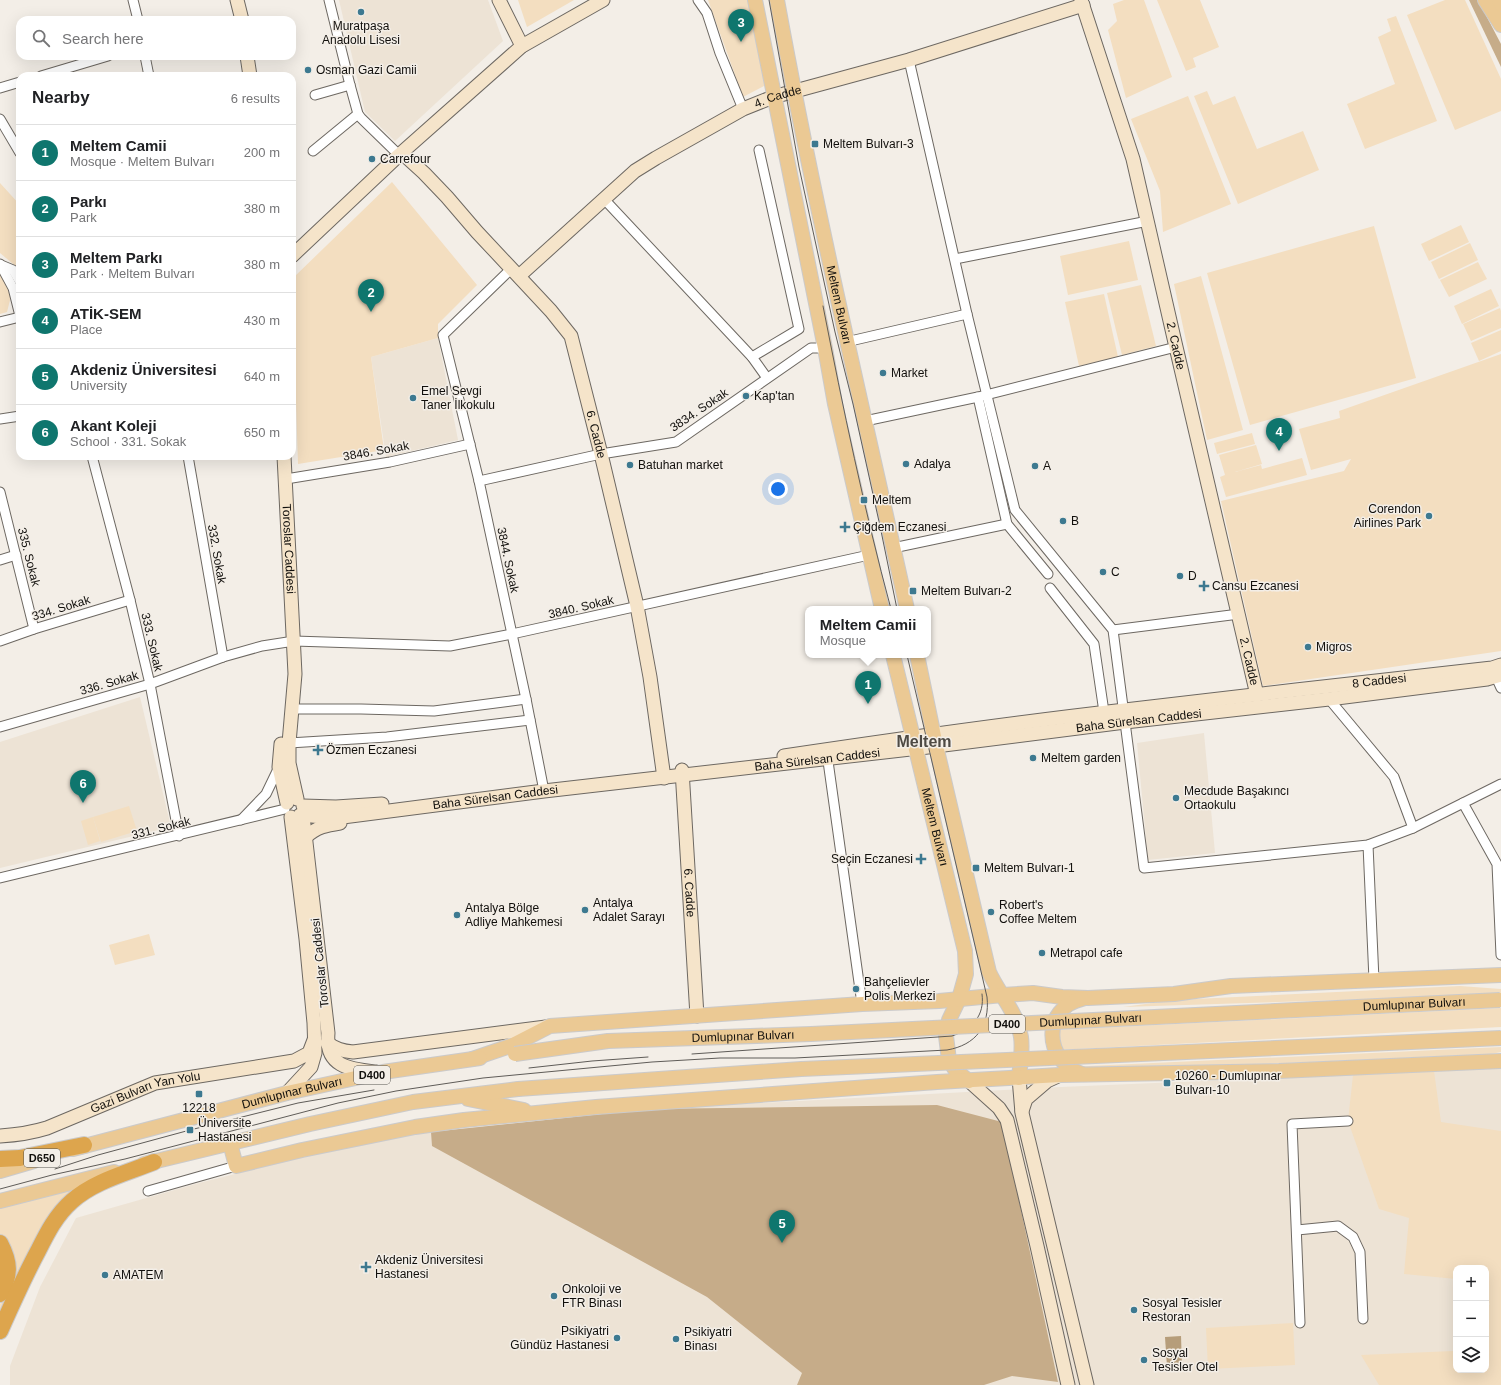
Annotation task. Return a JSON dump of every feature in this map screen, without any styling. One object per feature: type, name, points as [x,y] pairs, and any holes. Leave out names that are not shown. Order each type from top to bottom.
[{"type":"highway","name":"D400","points":[[0,1159],[20,1158],[84,1145]]},
{"type":"highway","points":[[0,1331],[22,1281],[51,1226],[61,1212],[72,1201],[86,1191],[105,1181],[154,1162]]},
{"type":"highway","points":[[0,1243],[8,1262],[8,1274],[5,1285],[0,1294]]},
{"type":"main road","points":[[237,0],[241,16]]},
{"type":"main road","points":[[499,0],[522,46]]},
{"type":"main road","points":[[296,252],[401,154],[522,46],[603,0]]},
{"type":"main road","name":"Meltem Bulvarı","points":[[755,0],[835,404],[881,606]]},
{"type":"main road","name":"Meltem Bulvarı","points":[[777,0],[794,91],[846,342],[906,606]]},
{"type":"main road","points":[[1484,0],[1501,25]]},
{"type":"main road","points":[[1492,0],[1501,18]]},
{"type":"main road","points":[[1499,0],[1501,4]]},
{"type":"main road","name":"4. Cadde","points":[[515,272],[604,199],[635,171],[743,109],[773,97],[909,60],[1082,2]]},
{"type":"main road","name":"2. Cadde","points":[[1082,2],[1133,159],[1257,694]]},
{"type":"main road","points":[[248,60],[250,72]]},
{"type":"main road","name":"6. Cadde","points":[[401,154],[424,172],[551,311],[571,336],[637,606],[650,677],[663,775]]},
{"type":"main road","name":"Toroslar Caddesi","points":[[284,460],[295,674],[291,709],[289,763],[314,1023],[321,1041],[330,1054],[342,1066],[353,1070],[383,1072]]},
{"type":"main road","name":"Toroslar Caddesi","points":[[286,1093],[308,1070],[314,1060],[321,1041],[328,1033],[304,825],[294,808],[279,766],[294,641]]},
{"type":"main road","name":"Meltem Bulvarı","points":[[895,658],[965,951],[966,974],[959,999]]},
{"type":"main road","name":"Meltem Bulvarı","points":[[918,658],[935,740],[989,972],[1002,995]]},
{"type":"main road","name":"8 Caddesi","points":[[1257,694],[1324,688],[1492,668],[1500,676]]},
{"type":"main road","name":"Baha Sürelsan Caddesi","points":[[294,808],[380,804],[682,773],[915,743],[1104,712],[1125,716],[1329,699],[1500,676]]},
{"type":"main road","name":"Baha Sürelsan Caddesi","points":[[935,740],[1125,716],[1257,694]]},
{"type":"main road","name":"6. Cadde","points":[[682,773],[697,1016]]},
{"type":"main road","name":"Baha Sürelsan Caddesi","points":[[294,808],[334,818],[543,788]]},
{"type":"main road","points":[[306,837],[312,831],[321,827],[341,823],[356,816]]},
{"type":"main road","points":[[308,1070],[294,1060],[309,1052],[321,1041],[344,1052],[353,1052],[550,1026],[862,1004],[959,999],[1033,993],[1062,997],[1088,998],[1174,994],[1231,986],[1501,975]]},
{"type":"main road","points":[[1473,976],[1501,980]]},
{"type":"main road","points":[[1002,995],[1014,1014],[1020,1032],[1021,1048],[1019,1078],[1022,1113],[1087,1385]]},
{"type":"main road","points":[[1084,1075],[1073,1071],[1064,1065],[1057,1056],[1053,1046],[1052,1034],[1054,1023],[1068,1006],[1077,1000],[1088,998]]},
{"type":"main road","points":[[959,999],[946,1029],[949,1060],[956,1071],[999,1108],[1007,1120],[1068,1385]]},
{"type":"main road","name":"Dumlupınar Bulvarı","points":[[0,1171],[84,1145],[286,1093],[383,1072],[608,1041],[819,1033],[1500,1000]]},
{"type":"main road","points":[[472,1059],[513,1045],[550,1026]]},
{"type":"main road","points":[[0,1201],[310,1124],[398,1105],[456,1096],[518,1089],[802,1069],[1501,1038]]},
{"type":"main road","name":"Gazi Bulvarı Yan Yolu","points":[[0,1136],[33,1132],[47,1128],[155,1083],[294,1060]]},
{"type":"main road","points":[[230,1143],[236,1166],[302,1150],[415,1127],[464,1120],[596,1107],[1019,1078],[1084,1075],[1279,1071],[1499,1060]]},
{"type":"main road","points":[[1022,1113],[1026,1099],[1047,1082],[1060,1076]]},
{"type":"main road","points":[[456,1096],[539,1113]]},
{"type":"street","points":[[133,0],[137,16]]},
{"type":"street","points":[[329,0],[358,114],[401,154]]},
{"type":"street","points":[[698,0],[707,13],[720,53],[743,109]]},
{"type":"street","points":[[54,72],[95,60]]},
{"type":"street","points":[[146,60],[148,72]]},
{"type":"street","points":[[909,60],[956,259],[1007,524],[1048,574]]},
{"type":"street","points":[[0,88],[16,83]]},
{"type":"street","points":[[315,95],[350,85]]},
{"type":"street","points":[[312,151],[358,114]]},
{"type":"street","points":[[0,119],[16,146]]},
{"type":"street","points":[[752,357],[799,329],[759,150]]},
{"type":"street","points":[[604,199],[752,357],[767,378]]},
{"type":"street","points":[[956,259],[1148,221]]},
{"type":"street","points":[[1,265],[13,270],[16,275]]},
{"type":"street","points":[[1,265],[13,288],[16,300]]},
{"type":"street","name":"3844. Sokak","points":[[515,272],[444,335],[479,481],[526,699],[543,788]]},
{"type":"street","points":[[846,342],[967,314]]},
{"type":"street","points":[[0,322],[16,317]]},
{"type":"street","points":[[865,421],[982,396],[1176,347]]},
{"type":"street","name":"3834. Sokak","points":[[479,481],[601,454],[676,442],[810,348],[825,348]]},
{"type":"street","points":[[982,396],[1015,510],[1113,630],[1144,868],[1368,846],[1413,828],[1501,784]]},
{"type":"street","points":[[0,419],[16,417]]},
{"type":"street","name":"3846. Sokak","points":[[286,479],[390,462],[470,444]]},
{"type":"street","name":"333. Sokak","points":[[93,460],[130,600],[150,684],[179,836]]},
{"type":"street","name":"332. Sokak","points":[[189,460],[223,657]]},
{"type":"street","name":"335. Sokak","points":[[0,492],[34,629]]},
{"type":"street","points":[[893,548],[1007,524]]},
{"type":"street","points":[[0,560],[16,555]]},
{"type":"street","name":"3840. Sokak","points":[[294,641],[450,646],[512,634],[869,555]]},
{"type":"street","points":[[1050,588],[1094,644],[1104,712]]},
{"type":"street","name":"334. Sokak","points":[[0,641],[34,629],[130,600]]},
{"type":"street","points":[[1113,630],[1239,614]]},
{"type":"street","name":"336. Sokak","points":[[0,727],[150,684],[223,657],[262,646],[294,641]]},
{"type":"street","points":[[291,709],[434,711],[526,699]]},
{"type":"street","points":[[1329,699],[1394,777],[1413,828]]},
{"type":"street","points":[[289,743],[387,737],[530,720]]},
{"type":"street","points":[[827,754],[862,1004]]},
{"type":"street","points":[[241,820],[266,794],[279,766]]},
{"type":"street","points":[[1463,802],[1497,864],[1501,955]]},
{"type":"street","name":"331. Sokak","points":[[0,878],[294,808]]},
{"type":"street","points":[[1368,846],[1374,980]]},
{"type":"street","points":[[1300,1323],[1292,1124],[1348,1121]]},
{"type":"street","points":[[148,1191],[236,1166]]},
{"type":"street","points":[[1297,1230],[1338,1226],[1353,1237],[1360,1252],[1363,1319]]},
{"type":"street","points":[[1037,1246],[1053,1243]]},
{"type":"shaded area","points":[[339,0],[488,0],[503,41],[395,141],[365,112]]},
{"type":"shaded area","points":[[518,0],[574,0],[527,27]]},
{"type":"shaded area","points":[[708,0],[748,0],[768,84],[743,97]]},
{"type":"shaded area","points":[[1124,0],[1144,0],[1172,77],[1126,98],[1108,30],[1117,21],[1113,4]]},
{"type":"shaded area","points":[[1157,0],[1200,0],[1219,47],[1193,58],[1196,67],[1186,71]]},
{"type":"shaded area","points":[[1445,0],[1465,0],[1501,79],[1501,111],[1455,130],[1407,15]]},
{"type":"shaded area","points":[[1469,0],[1478,0],[1501,44],[1501,67]]},
{"type":"shaded area","points":[[1396,16],[1437,121],[1365,149],[1347,104],[1395,84],[1378,37],[1391,31],[1387,19]]},
{"type":"shaded area","points":[[1207,91],[1213,105],[1235,96],[1257,149],[1303,131],[1319,170],[1238,204],[1194,96]]},
{"type":"shaded area","points":[[1188,96],[1231,204],[1163,232],[1160,191],[1131,119]]},
{"type":"shaded area","points":[[392,182],[477,285],[438,324],[438,338],[371,357],[384,450],[298,464],[296,402],[296,275]]},
{"type":"shaded area","points":[[0,183],[16,201],[16,266],[0,253]]},
{"type":"shaded area","points":[[1461,225],[1469,242],[1429,261],[1421,244]]},
{"type":"shaded area","points":[[1374,226],[1416,378],[1250,425],[1207,273]]},
{"type":"shaded area","points":[[1129,241],[1138,280],[1068,295],[1060,256]]},
{"type":"shaded area","points":[[1470,243],[1478,260],[1439,279],[1431,262]]},
{"type":"shaded area","points":[[1478,262],[1487,279],[1449,297],[1440,280]]},
{"type":"shaded area","points":[[0,275],[3,278],[11,296],[7,312],[0,314]]},
{"type":"shaded area","points":[[1201,276],[1243,430],[1207,440],[1174,284]]},
{"type":"shaded area","points":[[1141,285],[1156,346],[1122,355],[1107,293]]},
{"type":"shaded area","points":[[1491,289],[1499,306],[1462,324],[1454,306]]},
{"type":"shaded area","points":[[1104,294],[1118,357],[1079,366],[1065,302]]},
{"type":"shaded area","points":[[1500,308],[1501,328],[1471,341],[1463,324]]},
{"type":"shaded area","points":[[1501,330],[1501,351],[1479,361],[1471,343]]},
{"type":"shaded area","name":"Emel Sevgi Taner İlkokulu","points":[[438,338],[458,440],[386,457],[371,357]]},
{"type":"shaded area","points":[[1501,354],[1501,651],[1263,686],[1221,501],[1344,471],[1351,459],[1311,470],[1299,429],[1340,418],[1339,411]]},
{"type":"shaded area","points":[[1252,433],[1255,444],[1217,454],[1214,443]]},
{"type":"shaded area","points":[[1256,445],[1262,464],[1235,472],[1261,465],[1262,469],[1302,458],[1307,475],[1226,497],[1220,477],[1225,475],[1219,455]]},
{"type":"shaded area","points":[[140,697],[171,827],[0,868],[0,742]]},
{"type":"shaded area","name":"Mecdude Başakıncı Ortaokulu","points":[[1204,733],[1215,853],[1148,860],[1137,743]]},
{"type":"shaded area","points":[[129,806],[137,831],[101,842],[93,817]]},
{"type":"shaded area","points":[[93,817],[100,841],[88,845],[81,821]]},
{"type":"shaded area","points":[[149,934],[155,955],[115,965],[109,945]]},
{"type":"shaded area","points":[[1460,986],[1501,989],[1501,995],[1123,1007],[1175,1000]]},
{"type":"shaded area","points":[[1501,1008],[1501,1027],[1058,1050],[1056,1030]]},
{"type":"shaded area","points":[[1501,1047],[1501,1052],[1491,1054],[1042,1074],[1045,1068]]},
{"type":"shaded area","points":[[1501,1068],[1501,1385],[10,1385],[10,1366],[40,1287],[76,1218],[199,1183],[398,1133],[431,1132],[649,1109],[1061,1087]]},
{"type":"shaded area","points":[[1434,1071],[1441,1122],[1501,1131],[1501,1385],[1379,1385],[1361,1355],[1453,1351],[1453,1373],[1489,1373],[1489,1265],[1453,1265],[1453,1279],[1404,1274],[1409,1218],[1379,1209],[1348,1121],[1353,1075]]},
{"type":"shaded area","points":[[937,1105],[1002,1122],[1058,1382],[1012,1376],[984,1385],[797,1385],[802,1373],[707,1297],[432,1146],[431,1132],[649,1109]]},
{"type":"shaded area","points":[[82,1186],[0,1314],[0,1304],[9,1290],[0,1237],[0,1207]]},
{"type":"shaded area","points":[[1293,1323],[1295,1365],[1208,1369],[1206,1328]]},
{"type":"shaded area","points":[[1181,1336],[1182,1366],[1167,1367],[1165,1337]]},
{"type":"tram line","points":[[769,0],[799,167],[835,332],[853,404],[896,606]]},
{"type":"tram line","points":[[823,306],[854,458],[890,606]]},
{"type":"tram line","points":[[0,1189],[52,1175],[125,1159],[338,1103],[396,1091],[483,1078],[652,1062],[720,1058],[795,1058],[947,1050],[966,1044],[973,1039],[983,1025],[986,1017],[987,997],[908,658]]},
{"type":"tram line","points":[[692,1054],[952,1036],[966,1030],[976,1021],[981,1009],[982,994]]},
{"type":"tram line","points":[[529,1068],[648,1057]]},
{"type":"tram line","points":[[55,1169],[98,1155],[190,1130],[298,1103],[374,1090]]},
{"type":"place","name":"Muratpaşa Anadolu Lisesi","points":[[361,12]]},
{"type":"place","name":"Meltem Parkı","points":[[741,42]]},
{"type":"place","name":"Osman Gazi Camii","points":[[308,70]]},
{"type":"place","name":"Meltem Bulvarı-3","points":[[815,144]]},
{"type":"place","name":"Carrefour","points":[[372,159]]},
{"type":"place","name":"Parkı","points":[[371,312]]},
{"type":"place","name":"Market","points":[[883,373]]},
{"type":"place","name":"Kap'tan","points":[[746,396]]},
{"type":"place","name":"Emel Sevgi Taner İlkokulu","points":[[413,398]]},
{"type":"place","name":"ATİK-SEM","points":[[1279,451]]},
{"type":"place","name":"Adalya","points":[[906,464]]},
{"type":"place","name":"Batuhan market","points":[[630,465]]},
{"type":"place","name":"A","points":[[1035,466]]},
{"type":"place","name":"Meltem","points":[[864,500]]},
{"type":"place","name":"Corendon Airlines Park","points":[[1429,516]]},
{"type":"place","name":"B","points":[[1063,521]]},
{"type":"place","name":"Çiğdem Eczanesi","points":[[845,527]]},
{"type":"place","name":"C","points":[[1103,572]]},
{"type":"place","name":"D","points":[[1180,576]]},
{"type":"place","name":"Cansu Ezcanesi","points":[[1204,586]]},
{"type":"place","name":"Meltem Bulvarı-2","points":[[913,591]]},
{"type":"place","name":"Migros","points":[[1308,647]]},
{"type":"place","name":"Meltem Camii","points":[[868,704]]},
{"type":"place","name":"Özmen Eczanesi","points":[[318,750]]},
{"type":"place","name":"Meltem garden","points":[[1033,758]]},
{"type":"place","name":"Mecdude Başakıncı Ortaokulu","points":[[1176,798]]},
{"type":"place","name":"Akant Koleji","points":[[83,803]]},
{"type":"place","name":"Seçin Eczanesi","points":[[921,859]]},
{"type":"place","name":"Meltem Bulvarı-1","points":[[976,868]]},
{"type":"place","name":"Antalya Adalet Sarayı","points":[[585,910]]},
{"type":"place","name":"Robert's Coffee Meltem","points":[[991,912]]},
{"type":"place","name":"Antalya Bölge Adliye Mahkemesi","points":[[457,915]]},
{"type":"place","name":"Metrapol cafe","points":[[1042,953]]},
{"type":"place","name":"Bahçelievler Polis Merkezi","points":[[856,989]]},
{"type":"place","name":"10260 - Dumlupınar Bulvarı-10","points":[[1167,1083]]},
{"type":"place","name":"12218","points":[[199,1094]]},
{"type":"place","name":"Üniversite Hastanesi","points":[[190,1130]]},
{"type":"place","name":"Akdeniz Üniversitesi","points":[[782,1243]]},
{"type":"place","name":"Akdeniz Üniversitesi Hastanesi","points":[[366,1267]]},
{"type":"place","name":"AMATEM","points":[[105,1275]]},
{"type":"place","name":"Onkoloji ve FTR Binası","points":[[554,1296]]},
{"type":"place","name":"Sosyal Tesisler Restoran","points":[[1134,1310]]},
{"type":"place","name":"Psikiyatri Gündüz Hastanesi","points":[[617,1338]]},
{"type":"place","name":"Psikiyatri Binası","points":[[676,1339]]},
{"type":"place","name":"Sosyal Tesisler Otel","points":[[1144,1360]]},
{"type":"district","name":"Meltem","points":[[924,741]]}]
